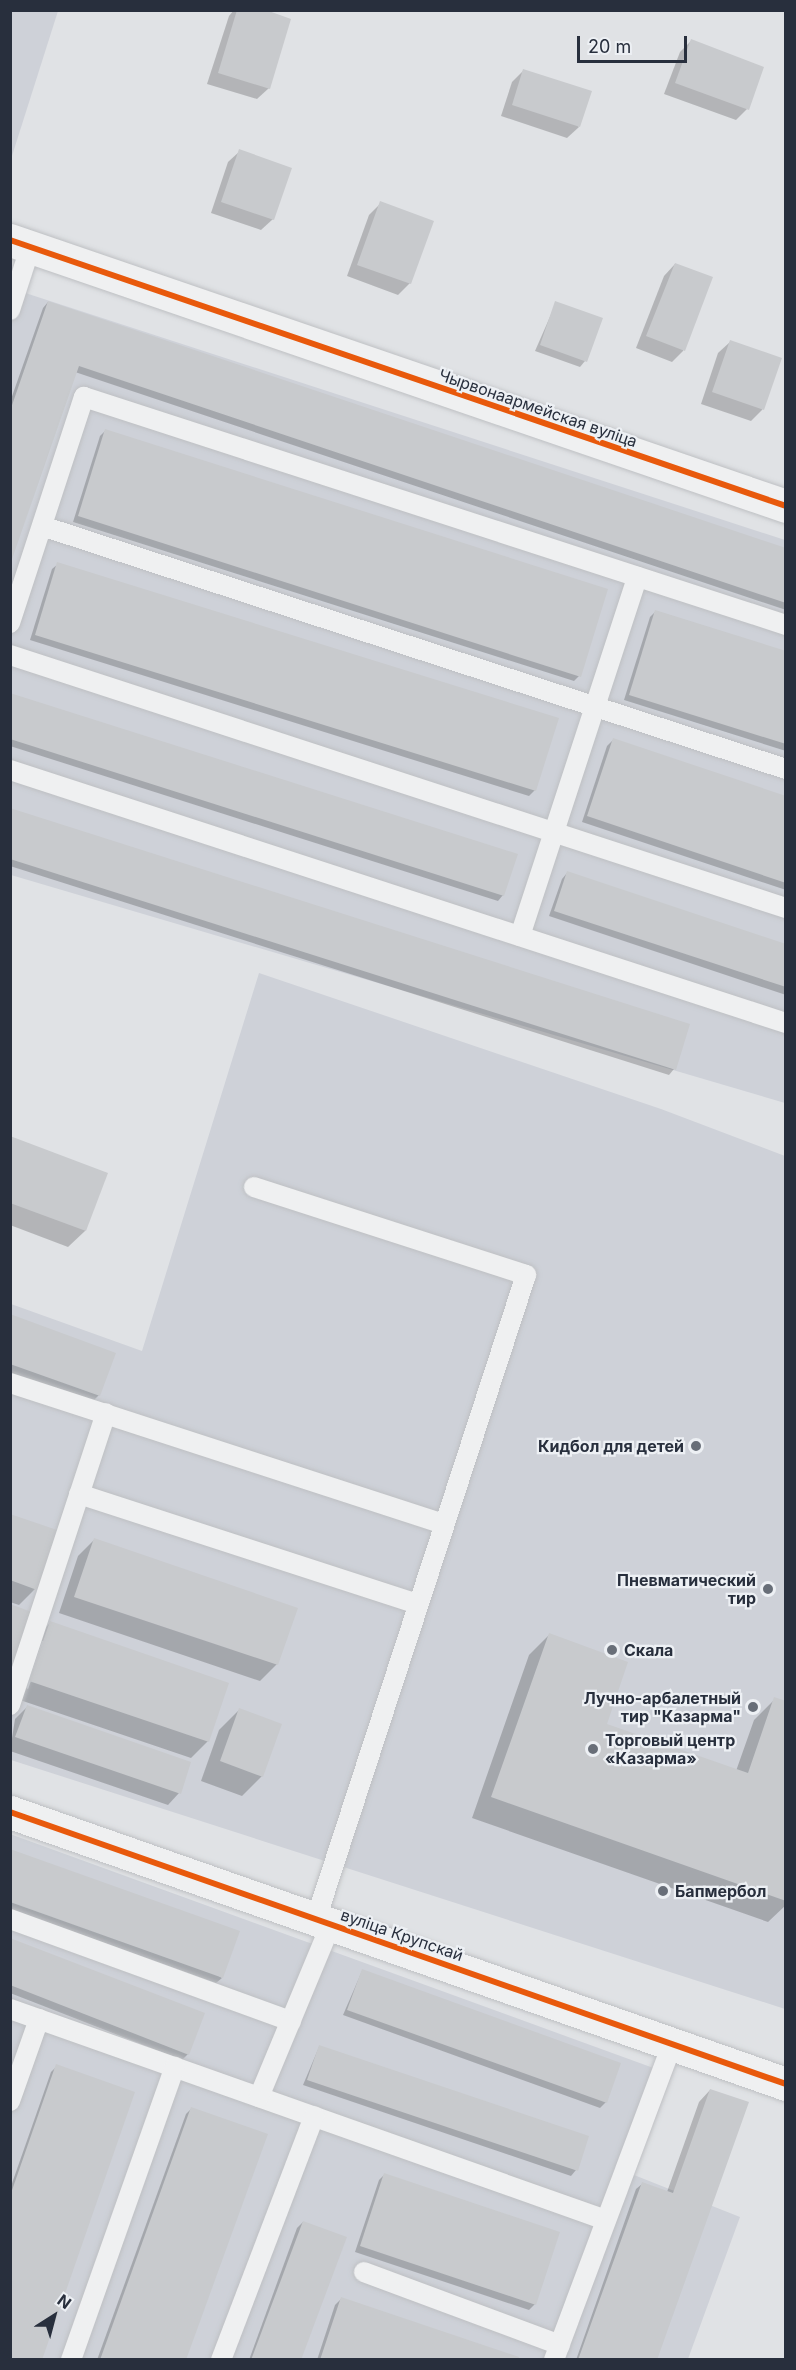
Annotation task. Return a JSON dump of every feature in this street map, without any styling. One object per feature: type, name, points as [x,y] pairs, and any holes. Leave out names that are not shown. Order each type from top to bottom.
[{"type":"street","name":"Чырвонаармейская вуліца","points":[[20,244],[786,506]]},
{"type":"street","name":"вуліца Крупскай","points":[[10,1812],[786,2084]]},
{"type":"lane","points":[[10,310],[20,244]]},
{"type":"lane","points":[[10,623],[84,397],[786,626]]},
{"type":"lane","points":[[42,526],[786,769]]},
{"type":"lane","points":[[520,936],[637,577]]},
{"type":"lane","points":[[10,655],[786,908]]},
{"type":"lane","points":[[10,770],[786,1023]]},
{"type":"lane","points":[[254,1186],[526,1275],[418,1604],[291,2021],[259,2097]]},
{"type":"lane","points":[[10,1383],[444,1524]]},
{"type":"lane","points":[[10,1705],[105,1413]]},
{"type":"lane","points":[[80,1494],[418,1604]]},
{"type":"lane","points":[[10,1918],[291,2021]]},
{"type":"lane","points":[[10,2009],[606,2220]]},
{"type":"lane","points":[[10,2101],[39,2019]]},
{"type":"lane","points":[[364,2271],[557,2352],[672,2044]]},
{"type":"lane","points":[[71,2360],[175,2067]]},
{"type":"lane","points":[[221,2360],[314,2116]]},
{"type":"shaded area","points":[[10,11],[58,11],[11,159]]},
{"type":"shaded area","points":[[10,288],[785,540],[785,1103],[11,875]]},
{"type":"shaded area","points":[[259,973],[661,1109],[785,1156],[785,2009],[11,1760],[11,1304],[142,1351]]},
{"type":"shaded area","points":[[10,1834],[670,2074],[634,2175],[740,2217],[688,2359],[11,2359]]},
{"type":"building","points":[[237,10],[266,10],[291,19],[270,89],[218,73]]},
{"type":"building","points":[[691,39],[764,67],[749,110],[675,83]]},
{"type":"building","points":[[523,69],[592,91],[580,127],[512,105]]},
{"type":"building","points":[[239,149],[292,168],[274,220],[221,202]]},
{"type":"building","points":[[380,201],[434,221],[411,284],[357,265]]},
{"type":"building","points":[[675,263],[713,277],[685,351],[646,336]]},
{"type":"building","points":[[48,301],[786,548],[786,603],[79,366],[10,565],[10,411]]},
{"type":"building","points":[[555,301],[603,318],[587,362],[540,345]]},
{"type":"building","points":[[730,340],[782,358],[764,410],[712,392]]},
{"type":"building","points":[[105,429],[608,589],[581,677],[78,516]]},
{"type":"building","points":[[57,562],[559,718],[536,791],[35,635]]},
{"type":"building","points":[[655,610],[786,651],[786,744],[629,695]]},
{"type":"building","points":[[10,693],[518,854],[504,896],[10,739]]},
{"type":"building","points":[[613,738],[786,796],[786,883],[587,816]]},
{"type":"building","points":[[10,808],[690,1024],[676,1070],[10,859]]},
{"type":"building","points":[[567,871],[786,944],[786,987],[554,911]]},
{"type":"building","points":[[10,1136],[108,1173],[86,1231],[10,1203]]},
{"type":"building","points":[[10,1314],[116,1353],[100,1396],[10,1364]]},
{"type":"building","points":[[10,1514],[57,1530],[37,1590],[10,1580]]},
{"type":"building","points":[[94,1538],[298,1608],[278,1665],[74,1597]]},
{"type":"building","points":[[10,1604],[32,1612],[11,1672],[10,1672]]},
{"type":"building","points":[[50,1621],[229,1683],[209,1742],[29,1681]]},
{"type":"building","name":"Торговый центр «Казарма»","points":[[549,1633],[628,1662],[607,1724],[748,1773],[774,1697],[786,1701],[786,1901],[491,1797]]},
{"type":"building","points":[[27,1705],[191,1762],[181,1794],[15,1737]]},
{"type":"building","points":[[239,1708],[282,1724],[263,1777],[220,1761]]},
{"type":"building","points":[[10,1849],[240,1931],[223,1978],[10,1902]]},
{"type":"building","points":[[10,1938],[205,2013],[189,2055],[10,1985]]},
{"type":"building","points":[[362,1969],[621,2063],[607,2103],[347,2010]]},
{"type":"building","points":[[319,2045],[589,2136],[578,2171],[307,2080]]},
{"type":"building","points":[[56,2064],[135,2092],[42,2360],[10,2360],[10,2196]]},
{"type":"building","points":[[710,2089],[749,2102],[657,2360],[578,2360],[642,2182],[673,2193]]},
{"type":"building","points":[[191,2107],[268,2134],[186,2360],[100,2360]]},
{"type":"building","points":[[384,2173],[560,2232],[536,2305],[360,2246]]},
{"type":"building","points":[[303,2221],[347,2237],[301,2360],[251,2360]]},
{"type":"building","points":[[341,2297],[519,2357],[518,2360],[320,2360]]},
{"type":"cycle path","points":[[10,240],[786,506]]},
{"type":"cycle path","points":[[10,1812],[786,2084]]},
{"type":"place","name":"Кидбол для детей","points":[[696,1446]]},
{"type":"place","name":"Пневматический тир","points":[[768,1589]]},
{"type":"place","name":"Скала","points":[[612,1650]]},
{"type":"place","name":"Лучно-арбалетный тир \"Казарма\"","points":[[753,1707]]},
{"type":"place","name":"Торговый центр «Казарма»","points":[[593,1749]]},
{"type":"place","name":"Бапмербол","points":[[663,1891]]}]
